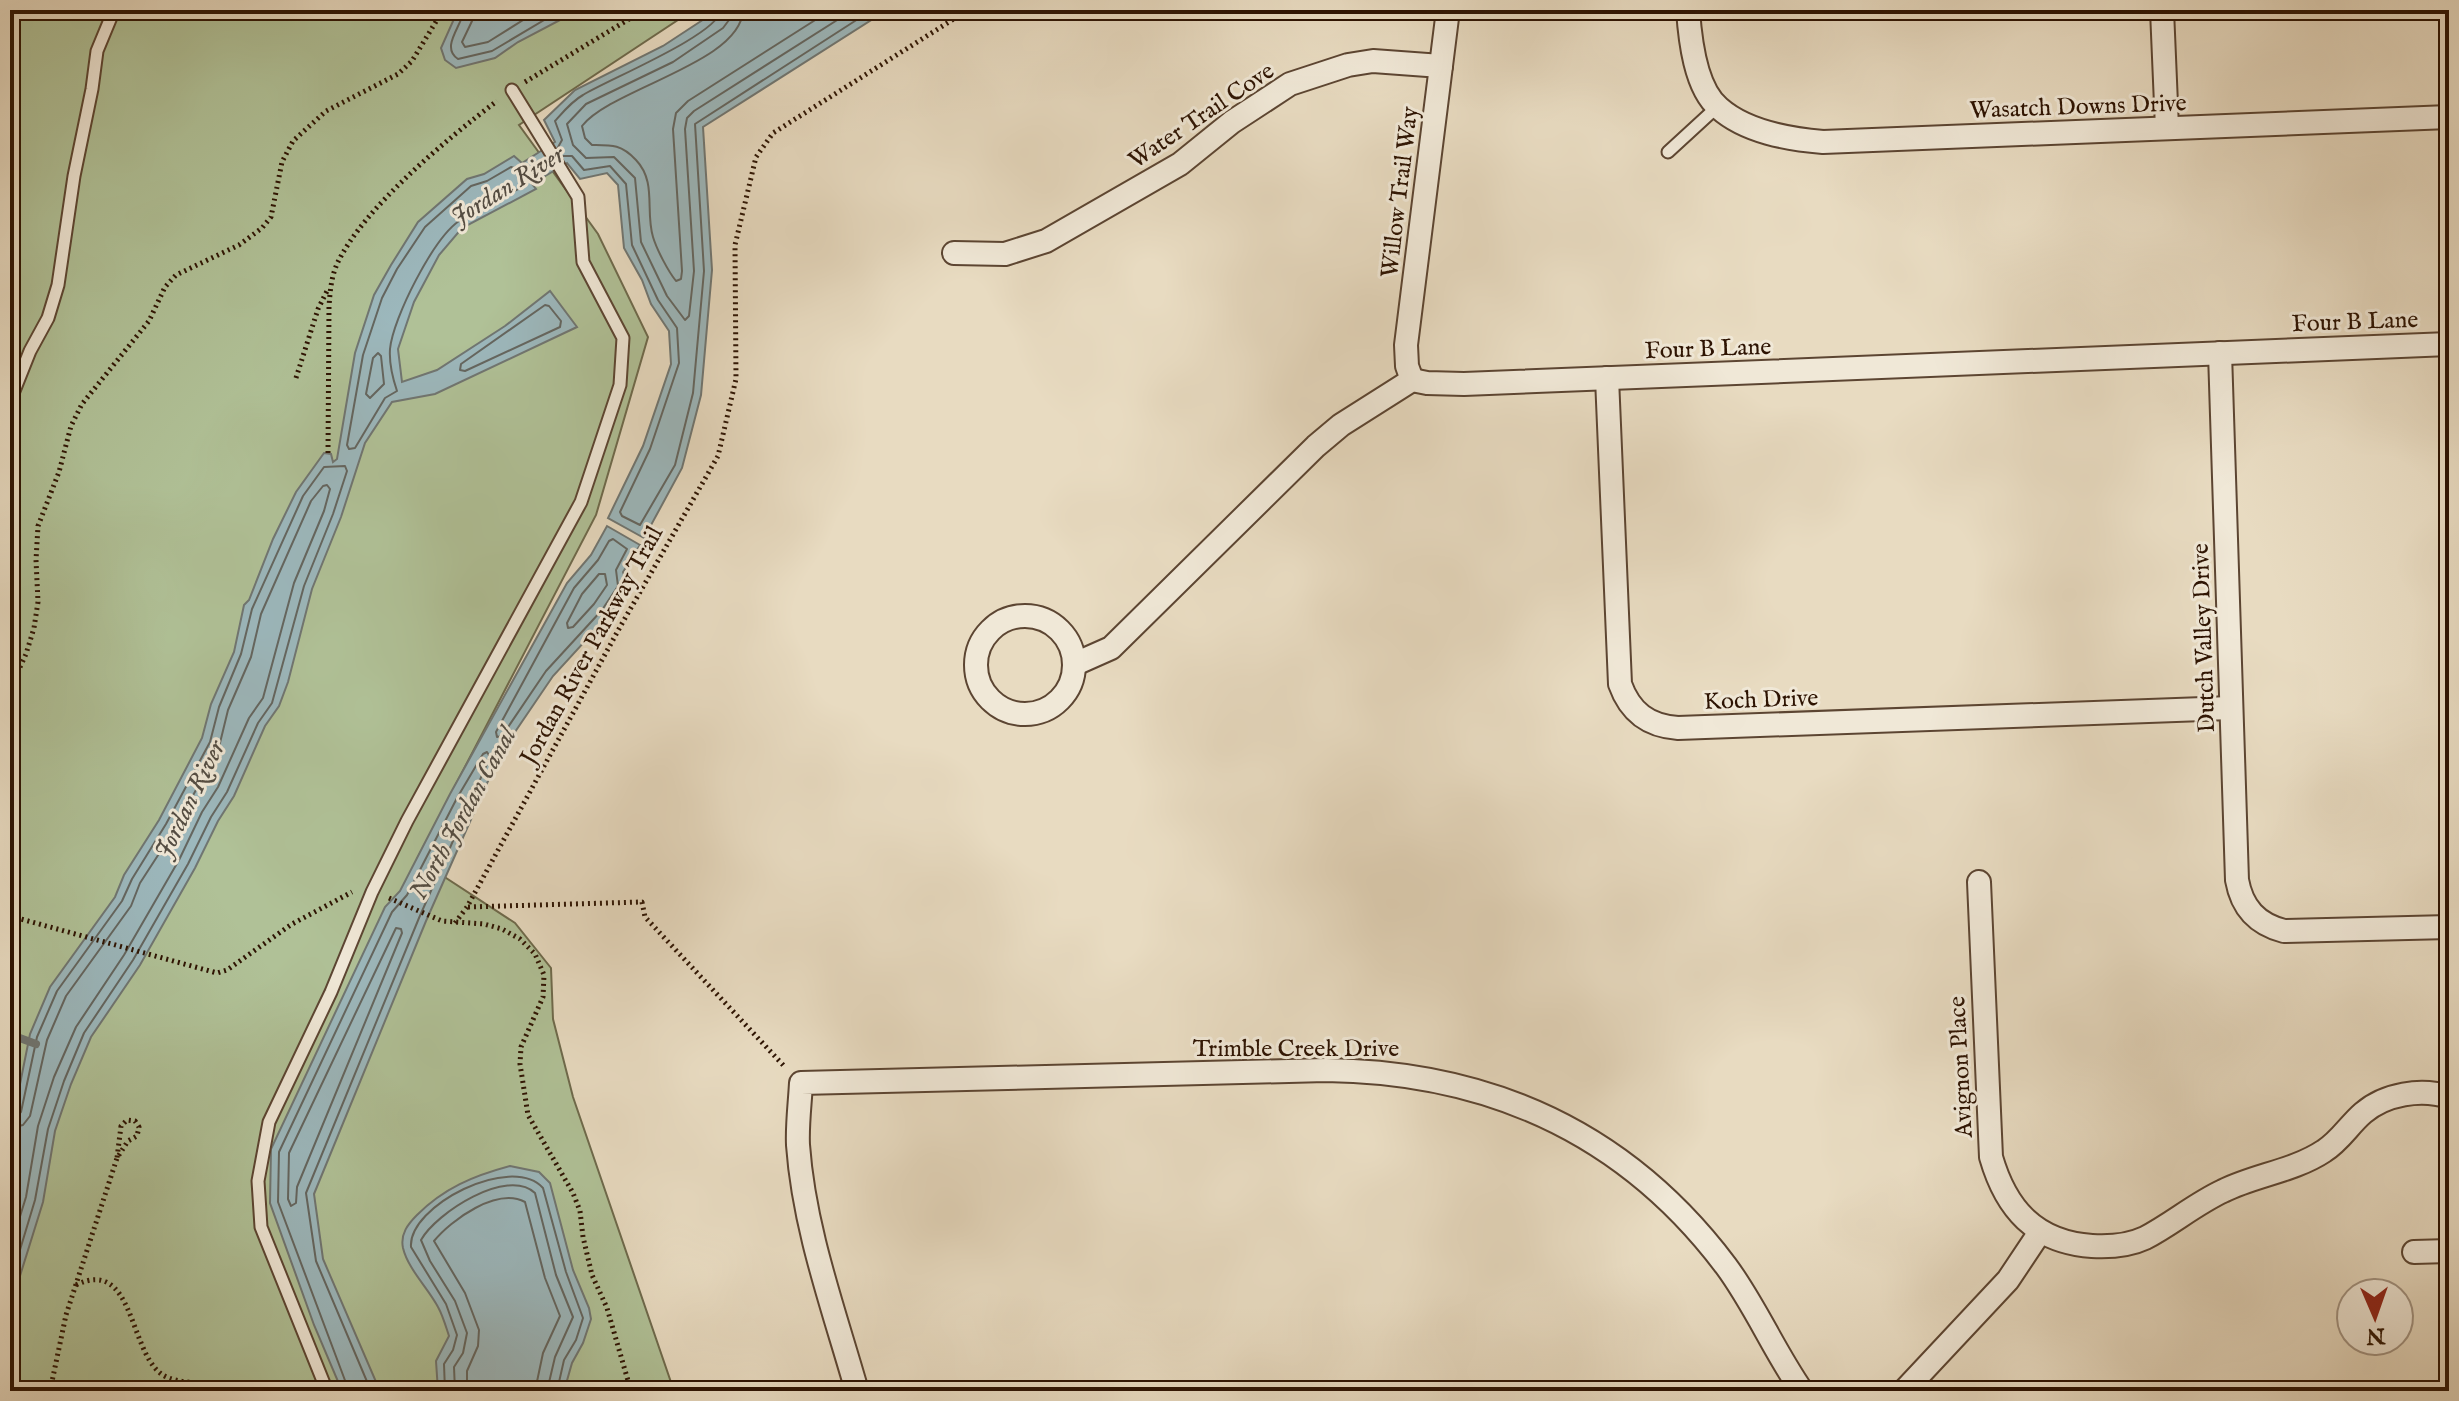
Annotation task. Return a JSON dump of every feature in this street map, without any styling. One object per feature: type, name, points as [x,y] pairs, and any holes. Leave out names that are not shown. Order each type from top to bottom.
[{"type":"street","name":"Willow Trail Way","points":[[1412,380],[1407,366],[1406,345],[1448,10]]},
{"type":"street","points":[[1688,10],[1694,57],[1701,79],[1717,107]]},
{"type":"street","points":[[2162,10],[2167,128]]},
{"type":"street","name":"Water Trail Cove","points":[[954,253],[1005,254],[1046,241],[1180,164],[1232,122],[1290,84],[1348,65],[1373,61],[1441,66]]},
{"type":"street","name":"Wasatch Downs Drive","points":[[1717,107],[1741,122],[1768,132],[1823,142],[2449,117]]},
{"type":"street","name":"Four B Lane","points":[[1412,380],[1464,384],[2449,344]]},
{"type":"street","name":"Dutch Valley Drive","points":[[2220,353],[2237,880],[2242,901],[2254,917],[2274,928],[2296,932],[2449,927]]},
{"type":"street","name":"Koch Drive","points":[[1607,378],[1620,684],[1629,704],[1645,719],[1678,728],[2231,708]]},
{"type":"street","points":[[1075,664],[1111,648],[1316,446],[1341,425],[1412,380]]},
{"type":"street","points":[[1024,616],[1043,619],[1059,630],[1070,646],[1075,664],[1072,683],[1062,699],[1046,710],[1027,715],[1008,712],[992,702],[981,686],[976,667],[979,648],[989,632],[1005,620],[1024,616]]},
{"type":"street","name":"Avignon Place","points":[[1979,882],[1991,1157],[2004,1191],[2026,1220],[2040,1232]]},
{"type":"street","name":"Trimble Creek Drive","points":[[801,1083],[1352,1070],[1404,1074],[1480,1090],[1553,1119],[1587,1138],[1650,1184],[1705,1239],[1729,1270],[1802,1391]]},
{"type":"street","points":[[801,1083],[798,1144],[809,1219],[857,1391]]},
{"type":"street","points":[[1904,1391],[2008,1280],[2040,1232],[2084,1245],[2112,1247],[2132,1243],[2225,1190],[2298,1164],[2324,1151],[2345,1134],[2362,1114],[2380,1102],[2410,1094],[2435,1093],[2449,1097]]},
{"type":"street","points":[[2414,1252],[2449,1251]]},
{"type":"lane","points":[[10,401],[30,351],[48,318],[58,285],[97,51],[114,10]]},
{"type":"lane","points":[[327,1391],[261,1227],[258,1181],[269,1122],[407,821],[581,502],[620,385],[623,338],[583,262],[578,197],[512,90]]},
{"type":"lane","points":[[1668,152],[1717,107]]},
{"type":"path","points":[[10,689],[34,628],[38,602],[38,526],[59,472],[71,426],[82,404],[149,321],[165,287],[176,275],[239,245],[271,217],[282,162],[293,141],[326,111],[398,74],[412,61],[443,10]]},
{"type":"path","points":[[296,378],[318,309],[342,256],[371,214],[451,136],[512,90],[644,10]]},
{"type":"path","name":"Jordan River Parkway Trail","points":[[455,923],[467,907],[620,627],[718,456],[736,379],[735,245],[756,157],[773,133],[968,10]]},
{"type":"path","points":[[328,453],[331,284]]},
{"type":"path","points":[[10,916],[206,972],[227,970],[292,924],[350,892],[372,892],[436,919],[484,924],[520,939],[535,954],[544,975],[543,997],[521,1047],[520,1064],[528,1115],[573,1193],[580,1211],[592,1275],[607,1308],[631,1391]]},
{"type":"path","points":[[467,907],[642,902],[645,917],[801,1083]]},
{"type":"path","points":[[50,1391],[66,1315],[117,1158],[121,1126],[127,1120],[135,1121],[139,1127],[137,1136],[128,1141],[117,1158]]},
{"type":"path","points":[[75,1285],[89,1279],[103,1279],[115,1288],[126,1304],[142,1348],[154,1368],[164,1377],[187,1382],[274,1385],[292,1391]]},
{"type":"green space","points":[[10,10],[693,10],[519,125],[598,234],[648,337],[596,515],[417,859],[515,923],[551,968],[553,1019],[573,1097],[674,1391],[10,1391]]},
{"type":"water","points":[[458,10],[579,10],[518,42],[495,58],[456,68],[445,60],[441,48]]},
{"type":"water","name":"Jordan River","points":[[718,10],[887,10],[703,127],[712,270],[701,395],[682,468],[644,538],[608,518],[643,446],[671,364],[669,331],[651,304],[624,248],[618,185],[607,173],[580,179],[567,163],[532,184],[536,189],[462,228],[439,255],[414,302],[398,349],[402,382],[437,370],[505,326],[550,291],[577,327],[435,394],[392,402],[365,443],[341,517],[312,589],[279,706],[265,726],[234,796],[140,965],[91,1037],[71,1084],[55,1131],[43,1202],[10,1308],[10,1134],[30,1034],[50,987],[115,897],[124,875],[159,820],[202,738],[211,704],[234,652],[244,605],[249,600],[296,492],[324,453],[331,454],[333,462],[337,459],[355,353],[374,295],[418,222],[467,179],[484,174],[514,156],[522,163],[555,142],[544,120],[575,90],[663,46]]},
{"type":"water","name":"North Jordan Canal","points":[[607,526],[640,545],[623,572],[628,586],[609,615],[553,676],[500,754],[426,921],[314,1194],[323,1259],[380,1391],[342,1391],[314,1325],[270,1203],[271,1149],[385,907],[400,891],[567,583],[591,555]]},
{"type":"water","points":[[510,1166],[539,1172],[550,1183],[573,1270],[591,1319],[564,1391],[438,1391],[436,1361],[449,1336],[438,1307],[406,1256],[402,1243],[404,1234],[417,1215],[449,1190]]},
{"type":"waterway","points":[[17,1037],[36,1044]]}]
